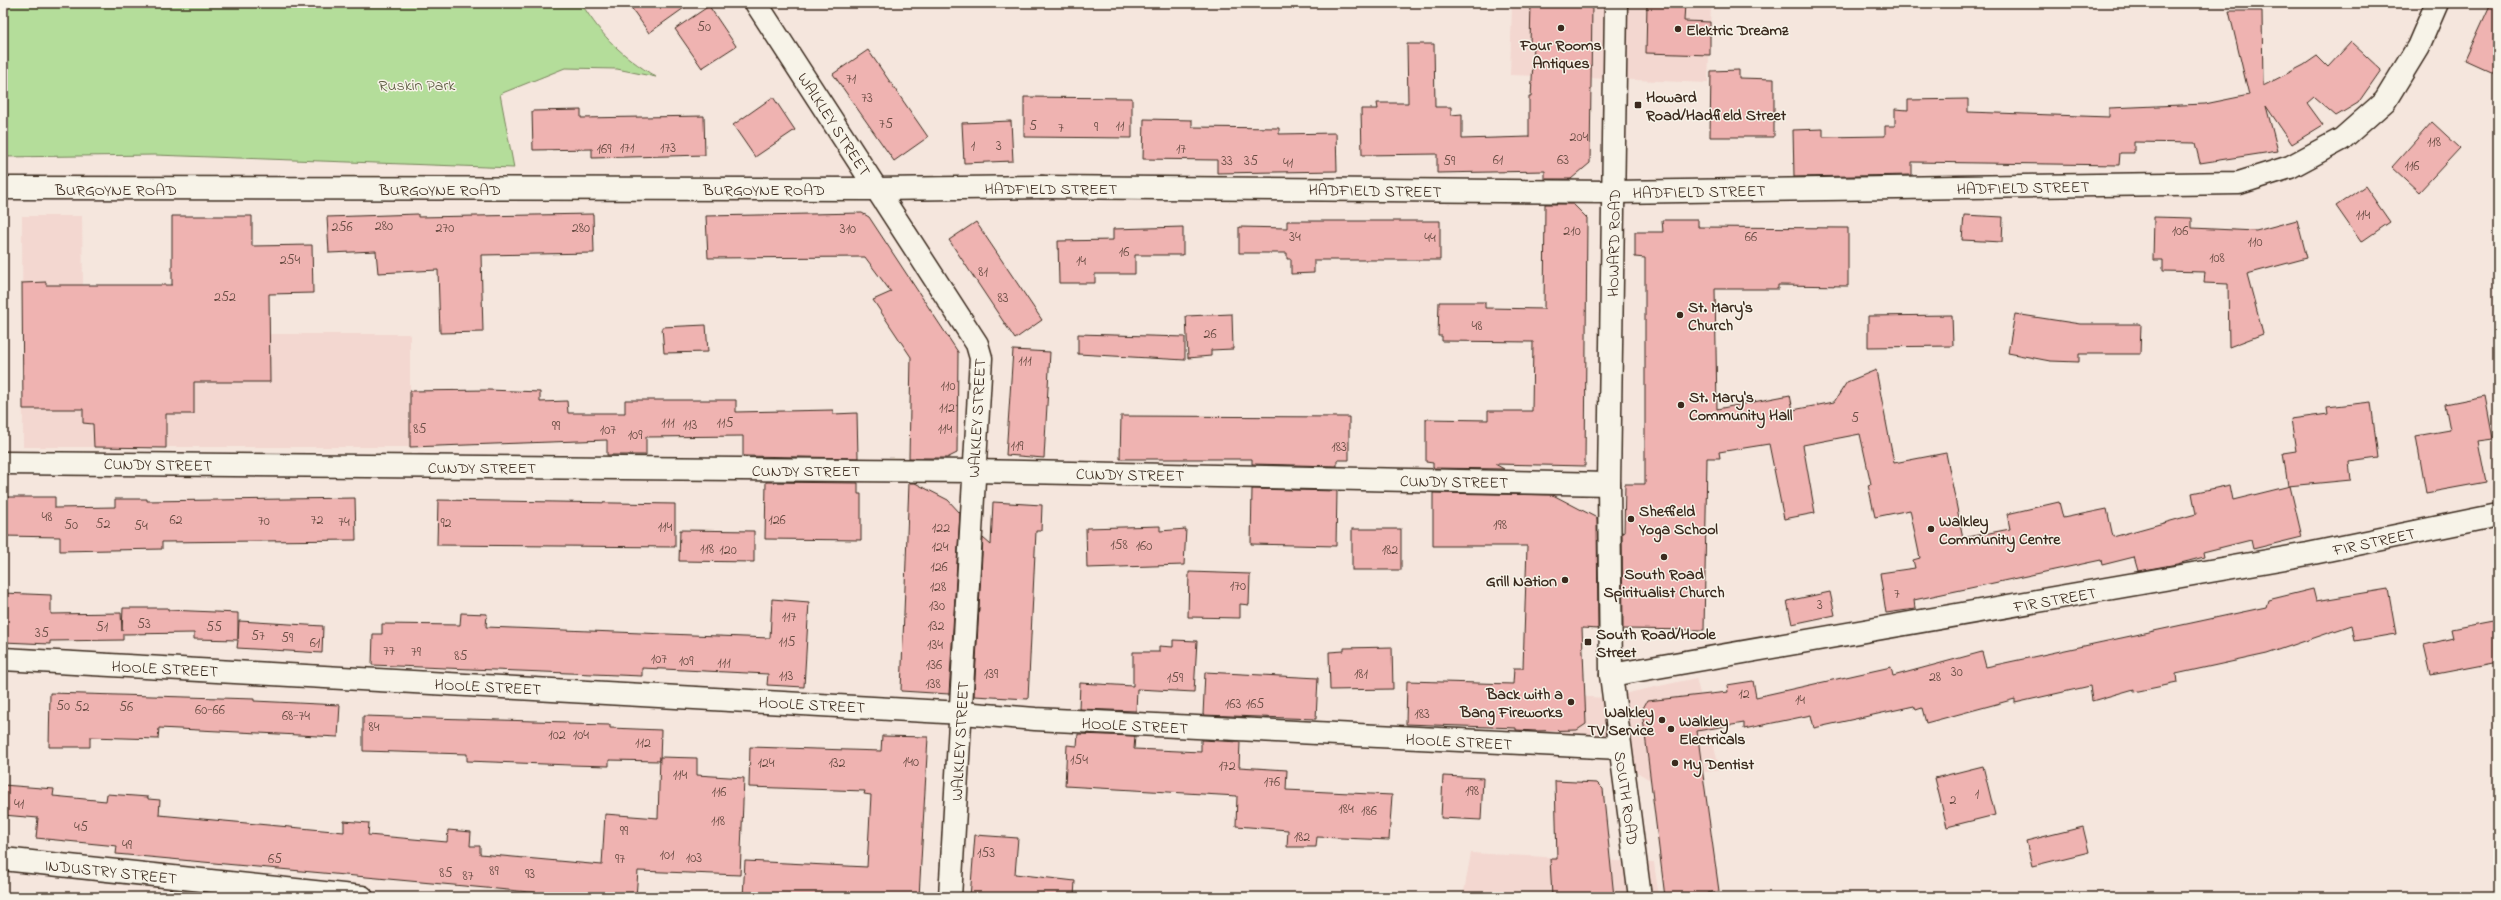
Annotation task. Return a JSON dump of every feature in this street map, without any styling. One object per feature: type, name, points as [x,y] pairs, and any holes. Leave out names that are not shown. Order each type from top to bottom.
[{"type":"street","name":"WALKLEY STREET","points":[[756,3],[977,344],[981,358],[973,471],[962,713],[950,897]]},
{"type":"street","name":"HOWARD ROAD","points":[[1609,484],[1616,3]]},
{"type":"street","name":"HADFIELD STREET","points":[[877,188],[1042,187],[1614,192],[2239,183],[2290,167],[2342,139],[2384,101],[2418,47],[2437,3]]},
{"type":"street","name":"BURGOYNE ROAD","points":[[3,188],[877,188]]},
{"type":"street","name":"CUNDY STREET","points":[[3,463],[973,471],[1609,484]]},
{"type":"street","name":"SOUTH ROAD","points":[[1609,484],[1611,675],[1640,897]]},
{"type":"street","name":"FIR STREET","points":[[1611,675],[2285,558],[2498,515]]},
{"type":"street","name":"HOOLE STREET","points":[[3,659],[962,713],[1043,720],[1620,748]]},
{"type":"street","name":"INDUSTRY STREET","points":[[3,859],[362,897]]},
{"type":"shaded area","points":[[1512,3],[1711,3],[1708,83],[1510,75]]},
{"type":"shaded area","points":[[22,216],[82,216],[83,285],[169,285],[169,328],[194,382],[269,334],[410,334],[410,447],[23,447]]},
{"type":"shaded area","points":[[1696,678],[1720,770],[1650,780],[1604,752],[1506,749],[1510,692],[1605,698]]},
{"type":"shaded area","points":[[1471,853],[1654,863],[1659,897],[1463,897]]},
{"type":"green space","name":"Ruskin Park","points":[[3,3],[581,3],[597,27],[614,45],[632,61],[656,77],[617,69],[565,68],[500,94],[514,168],[155,155],[3,157]]},
{"type":"building","points":[[628,3],[691,3],[649,33]]},
{"type":"building","points":[[1531,3],[1592,3],[1590,163],[1571,179],[1545,179],[1545,171],[1437,173],[1437,154],[1362,155],[1361,109],[1378,109],[1377,103],[1408,103],[1407,44],[1434,44],[1435,107],[1451,107],[1451,115],[1462,114],[1462,139],[1529,137],[1529,97],[1531,97],[1534,45],[1530,45]]},
{"type":"building","name":"Elektric Dreamz","points":[[1647,3],[1685,3],[1684,21],[1710,22],[1710,55],[1646,53]]},
{"type":"building","points":[[2491,3],[2498,3],[2498,75],[2465,60]]},
{"type":"building","points":[[709,6],[736,46],[702,68],[675,29]]},
{"type":"building","points":[[2229,11],[2262,11],[2263,86],[2304,65],[2317,56],[2328,67],[2351,42],[2381,70],[2358,103],[2336,116],[2314,97],[2307,103],[2323,125],[2292,144],[2266,106],[2278,151],[2200,163],[2195,143],[2134,142],[2134,153],[2120,153],[2119,165],[1912,162],[1912,175],[1794,177],[1793,130],[1823,129],[1823,137],[1885,136],[1885,126],[1895,126],[1895,109],[1908,110],[1908,100],[1968,99],[1968,112],[2109,117],[2109,108],[2205,104],[2249,95]]},
{"type":"building","points":[[868,50],[928,137],[894,161],[833,74]]},
{"type":"building","points":[[1739,70],[1739,78],[1774,79],[1774,137],[1710,137],[1711,71]]},
{"type":"building","points":[[773,97],[795,130],[755,157],[733,125]]},
{"type":"building","points":[[1024,97],[1132,98],[1132,138],[1024,137]]},
{"type":"building","points":[[581,110],[581,118],[704,116],[705,155],[592,158],[592,149],[533,150],[532,111]]},
{"type":"building","points":[[1144,119],[1192,120],[1192,127],[1279,128],[1279,134],[1336,133],[1337,171],[1217,173],[1217,160],[1143,159]]},
{"type":"building","points":[[1011,121],[1013,161],[964,163],[962,123]]},
{"type":"building","points":[[2432,122],[2460,148],[2419,192],[2392,167]]},
{"type":"building","points":[[2365,186],[2390,222],[2361,242],[2336,206]]},
{"type":"building","points":[[1545,204],[1573,204],[1587,218],[1585,466],[1495,464],[1504,469],[1433,468],[1433,463],[1426,462],[1426,419],[1488,420],[1488,411],[1532,411],[1533,342],[1442,341],[1442,336],[1438,336],[1439,302],[1485,302],[1485,308],[1544,309]]},
{"type":"building","points":[[862,213],[869,217],[958,352],[957,453],[947,458],[909,458],[911,357],[873,300],[891,292],[865,257],[708,258],[706,216]]},
{"type":"building","points":[[418,214],[418,217],[593,214],[594,253],[481,255],[483,332],[440,333],[438,270],[378,273],[376,251],[329,253],[327,217]]},
{"type":"building","points":[[1964,215],[2003,217],[2002,242],[1962,240]]},
{"type":"building","points":[[172,216],[252,216],[252,246],[312,245],[313,293],[269,294],[270,382],[194,382],[194,414],[166,414],[166,448],[94,447],[93,424],[83,423],[83,409],[23,409],[22,283],[46,282],[46,285],[172,285]]},
{"type":"building","points":[[2154,217],[2192,218],[2192,228],[2256,231],[2297,220],[2307,258],[2247,274],[2263,334],[2229,347],[2228,284],[2204,283],[2205,272],[2163,271],[2163,260],[2153,260]]},
{"type":"building","points":[[1662,220],[1698,220],[1698,227],[1848,228],[1848,286],[1778,285],[1778,289],[1715,289],[1717,409],[1790,395],[1793,410],[1834,402],[1847,382],[1876,370],[1894,463],[1946,453],[1963,538],[2010,529],[2007,514],[2059,502],[2063,518],[2107,509],[2113,537],[2196,514],[2192,493],[2230,485],[2233,500],[2290,486],[2302,537],[2253,549],[2251,540],[2203,552],[2204,557],[2177,564],[2138,571],[2134,557],[2102,565],[2101,560],[1914,600],[1915,609],[1886,613],[1880,573],[1915,568],[1913,560],[1920,558],[1910,510],[1875,517],[1868,485],[1871,484],[1860,434],[1803,445],[1815,513],[1784,519],[1769,444],[1719,452],[1720,458],[1707,458],[1704,630],[1623,629],[1622,532],[1624,533],[1625,484],[1645,484],[1645,258],[1635,257],[1635,232],[1663,232]]},
{"type":"building","points":[[1287,221],[1440,221],[1440,260],[1314,260],[1314,273],[1291,274],[1291,259],[1287,259],[1287,253],[1239,253],[1239,227],[1287,228]]},
{"type":"building","points":[[976,222],[1042,320],[1015,339],[949,240]]},
{"type":"building","points":[[1183,227],[1183,255],[1135,255],[1135,274],[1095,274],[1095,283],[1059,283],[1058,241],[1113,240],[1113,229]]},
{"type":"building","points":[[1232,314],[1233,349],[1211,350],[1211,356],[1188,358],[1186,316]]},
{"type":"building","points":[[2015,314],[2080,324],[2141,324],[2140,354],[2079,354],[2079,362],[2050,361],[2008,353]]},
{"type":"building","points":[[1952,315],[1953,346],[1868,347],[1868,316]]},
{"type":"building","points":[[706,325],[708,352],[664,353],[662,327]]},
{"type":"building","points":[[1078,334],[1185,337],[1185,360],[1078,354]]},
{"type":"building","points":[[1013,350],[1050,352],[1044,458],[1006,455]]},
{"type":"building","points":[[488,390],[540,392],[540,402],[567,401],[568,413],[625,413],[625,400],[736,400],[736,412],[833,410],[833,414],[857,413],[858,458],[743,456],[743,436],[646,437],[646,455],[607,455],[607,440],[410,447],[410,391]]},
{"type":"building","points":[[2485,396],[2493,439],[2478,441],[2486,482],[2426,493],[2416,436],[2450,430],[2445,404]]},
{"type":"building","points":[[2371,402],[2378,458],[2349,462],[2351,480],[2288,486],[2283,453],[2296,451],[2291,419],[2328,414],[2327,407]]},
{"type":"building","points":[[1121,416],[1349,417],[1349,460],[1337,460],[1337,466],[1252,464],[1252,459],[1120,459]]},
{"type":"building","points":[[766,482],[858,483],[858,494],[861,494],[861,540],[765,539]]},
{"type":"building","points":[[909,483],[915,483],[948,500],[960,513],[949,694],[901,691]]},
{"type":"building","points":[[1252,489],[1337,491],[1336,546],[1251,544]]},
{"type":"building","points":[[1433,493],[1553,495],[1597,518],[1598,629],[1582,628],[1586,724],[1577,730],[1536,731],[1516,730],[1516,728],[1406,724],[1407,681],[1513,684],[1514,668],[1523,668],[1527,546],[1433,546]]},
{"type":"building","points":[[3,497],[55,497],[55,508],[115,507],[115,499],[147,499],[147,501],[355,498],[356,540],[162,542],[162,549],[60,551],[60,537],[3,536]]},
{"type":"building","points":[[438,500],[675,504],[675,547],[437,545]]},
{"type":"building","points":[[993,502],[1042,505],[1041,531],[1036,531],[1028,699],[974,696],[983,538],[991,545]]},
{"type":"building","points":[[1160,526],[1160,531],[1186,529],[1184,565],[1087,568],[1086,528]]},
{"type":"building","points":[[1352,529],[1401,529],[1401,570],[1352,570]]},
{"type":"building","points":[[680,530],[754,531],[754,562],[679,561]]},
{"type":"building","points":[[1189,572],[1250,574],[1249,605],[1240,604],[1240,618],[1188,617]]},
{"type":"building","points":[[2313,589],[2316,601],[2388,589],[2396,634],[2355,641],[2352,625],[2267,654],[2176,674],[2177,683],[2134,692],[2134,689],[2092,701],[2090,686],[2015,703],[2015,699],[1926,723],[1922,708],[1916,710],[1914,706],[1814,728],[1811,715],[1744,729],[1744,723],[1697,731],[1719,891],[1708,893],[1709,897],[1665,897],[1642,710],[1647,701],[1728,692],[1727,685],[1753,681],[1756,697],[1891,667],[1893,676],[1982,652],[1986,667],[2266,607],[2268,600]]},
{"type":"building","points":[[1830,592],[1835,615],[1792,624],[1787,601]]},
{"type":"building","points":[[3,593],[51,595],[51,614],[121,613],[122,631],[123,608],[168,608],[168,610],[238,613],[238,639],[239,621],[323,626],[322,653],[237,648],[238,640],[194,639],[194,633],[123,634],[123,640],[50,641],[50,644],[3,642]]},
{"type":"building","points":[[772,599],[809,602],[804,687],[767,685],[768,674],[642,668],[642,676],[372,665],[373,634],[382,634],[382,624],[460,625],[461,613],[487,614],[486,627],[770,638]]},
{"type":"building","points":[[2498,620],[2498,662],[2431,675],[2424,645],[2453,638],[2451,629]]},
{"type":"building","points":[[1173,640],[1197,641],[1194,692],[1137,689],[1136,711],[1079,709],[1080,683],[1133,686],[1133,652],[1159,652],[1159,646],[1173,647]]},
{"type":"building","points":[[1392,647],[1393,689],[1330,690],[1329,652],[1344,651],[1344,648]]},
{"type":"building","points":[[1205,672],[1318,678],[1316,719],[1203,715]]},
{"type":"building","points":[[50,693],[254,699],[254,701],[340,705],[338,737],[159,728],[158,739],[90,737],[90,747],[49,747]]},
{"type":"building","points":[[363,716],[568,722],[568,724],[610,725],[610,728],[661,730],[660,761],[609,760],[609,766],[570,765],[467,761],[467,754],[363,751]]},
{"type":"building","points":[[1078,734],[1135,736],[1134,749],[1201,752],[1201,740],[1240,742],[1239,767],[1287,770],[1286,790],[1392,795],[1389,840],[1317,837],[1316,847],[1287,847],[1288,830],[1236,826],[1237,796],[1065,786],[1067,745],[1077,746]]},
{"type":"building","points":[[882,736],[928,737],[919,897],[743,897],[745,861],[867,867],[871,795],[864,794],[865,791],[749,787],[750,747],[881,751]]},
{"type":"building","points":[[660,757],[697,758],[697,775],[744,778],[740,875],[638,871],[636,897],[562,895],[116,854],[117,846],[36,838],[38,818],[3,815],[3,785],[54,789],[53,796],[106,801],[107,794],[148,797],[148,799],[160,800],[159,815],[344,832],[344,821],[369,823],[368,835],[447,842],[448,830],[471,832],[470,846],[480,846],[480,854],[602,865],[605,814],[658,818]]},
{"type":"building","points":[[1983,766],[1995,815],[1947,827],[1935,778]]},
{"type":"building","points":[[1443,776],[1483,778],[1481,820],[1441,818]]},
{"type":"building","points":[[1555,781],[1597,783],[1603,789],[1614,897],[1552,897],[1550,859],[1557,859]]},
{"type":"building","points":[[2083,827],[2089,852],[2032,866],[2026,841]]},
{"type":"building","points":[[975,835],[1018,838],[1015,874],[1075,881],[1074,897],[970,897]]},
{"type":"place","name":"Four Rooms Antiques","points":[[1561,28]]},
{"type":"place","name":"Elektric Dreamz","points":[[1678,29]]},
{"type":"place","name":"Howard Road/Hadfield Street","points":[[1638,105]]},
{"type":"place","name":"St. Mary's Church","points":[[1680,315]]},
{"type":"place","name":"St. Mary's Community Hall","points":[[1681,405]]},
{"type":"place","name":"Sheffield Yoga School","points":[[1631,519]]},
{"type":"place","name":"Walkley Community Centre","points":[[1931,529]]},
{"type":"place","name":"South Road Spiritualist Church","points":[[1664,557]]},
{"type":"place","name":"Grill Nation","points":[[1565,580]]},
{"type":"place","name":"South Road/Hoole Street","points":[[1588,642]]},
{"type":"place","name":"Back with a Bang Fireworks","points":[[1571,702]]},
{"type":"place","name":"Walkley TV Service","points":[[1662,720]]},
{"type":"place","name":"Walkley Electricals","points":[[1671,729]]},
{"type":"place","name":"My Dentist","points":[[1675,763]]}]
